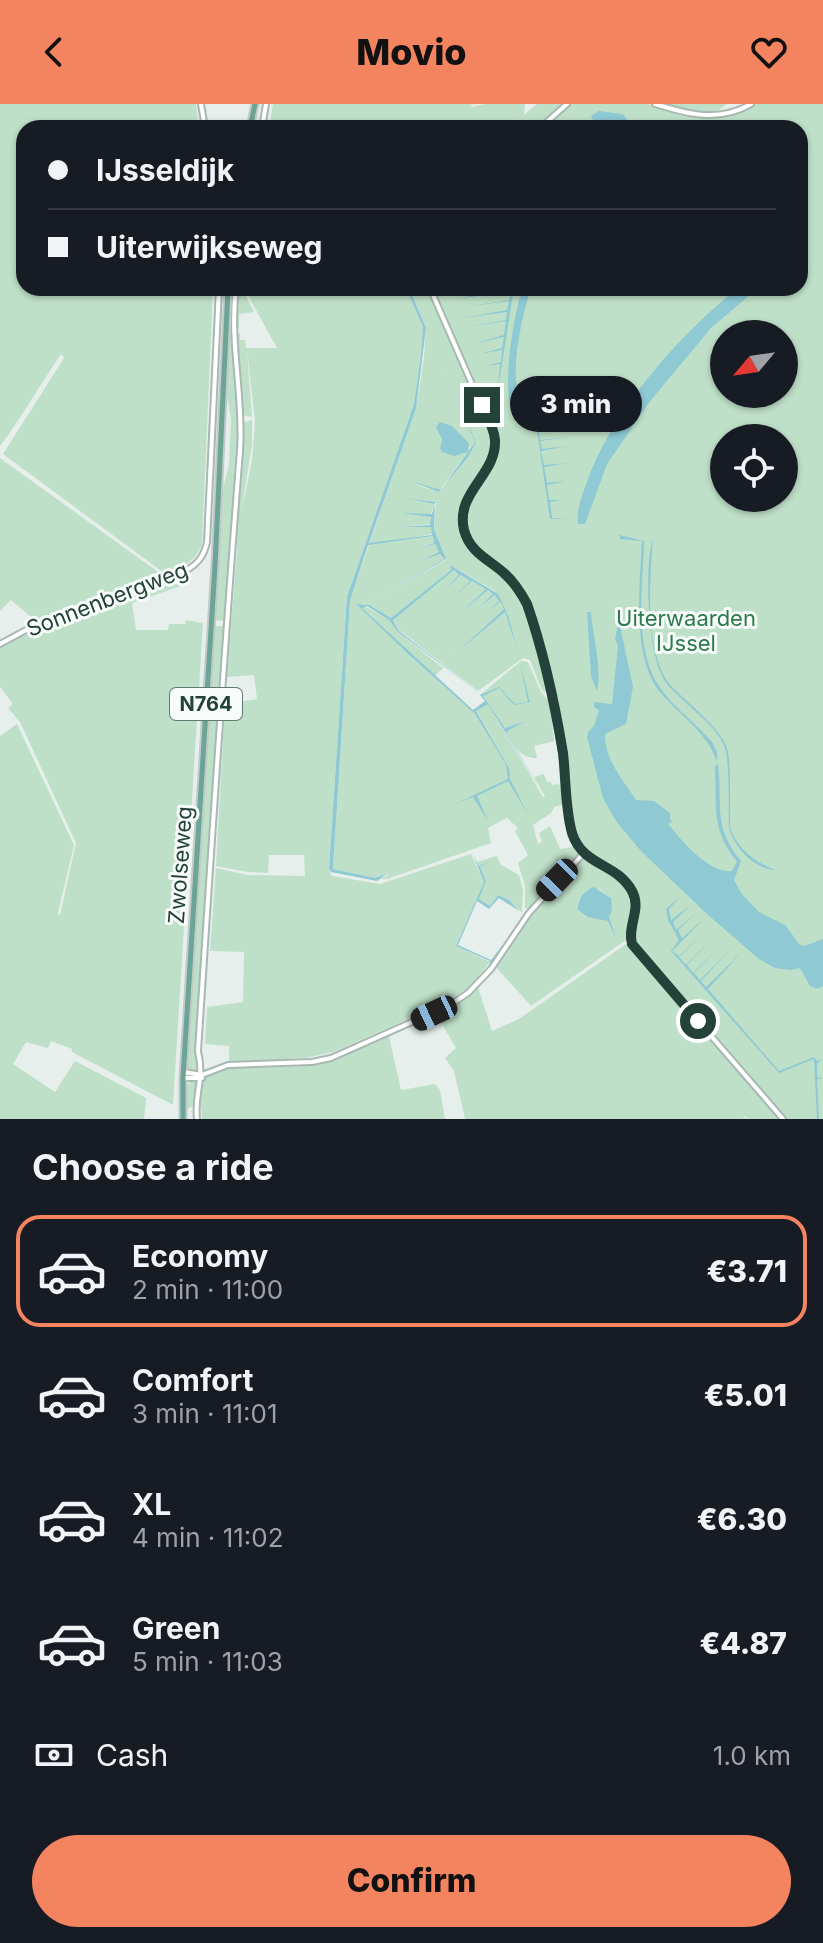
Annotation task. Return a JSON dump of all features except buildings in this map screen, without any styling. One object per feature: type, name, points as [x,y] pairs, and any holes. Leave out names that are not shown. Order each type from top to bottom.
[{"type":"main road","name":"Zwolseweg","points":[[183,1119],[228,296]]},
{"type":"street","points":[[549,120],[567,104]]},
{"type":"street","points":[[655,104],[710,117],[732,113],[751,104]]},
{"type":"street","name":"Sonnenbergweg","points":[[0,644],[26,630],[185,571],[198,563],[206,548],[219,296]]},
{"type":"street","name":"Zwolseweg","points":[[197,1119],[202,1076],[198,1051],[241,418],[234,341],[236,296]]},
{"type":"street","points":[[433,296],[495,437],[490,462],[464,505],[465,533],[474,550],[506,575],[527,604],[562,750],[571,830],[583,854],[626,882],[636,902],[630,932],[635,948],[783,1119]]},
{"type":"street","points":[[211,622],[226,624]]},
{"type":"street","points":[[183,1075],[202,1076],[228,1065],[297,1063],[331,1058],[450,1005],[479,984],[529,913],[583,854]]},
{"type":"street","points":[[182,1110],[196,1110]]},
{"type":"green space","points":[[0,104],[196,104],[198,120],[16,120],[16,296],[213,296],[202,545],[199,551],[187,564],[164,573],[3,454],[64,358],[61,354],[0,446]]},
{"type":"green space","points":[[273,104],[475,104],[470,105],[472,107],[525,104],[524,115],[537,104],[563,104],[545,120],[270,120]]},
{"type":"green space","name":"Uiterwaarden IJssel","points":[[571,104],[648,104],[709,119],[730,115],[754,104],[823,104],[823,1119],[784,1119],[638,951],[632,938],[637,904],[627,881],[591,859],[573,830],[562,741],[528,607],[513,580],[478,553],[464,526],[465,506],[495,454],[496,438],[490,415],[505,424],[485,409],[436,296],[808,296],[808,120],[553,120]]},
{"type":"green space","points":[[662,104],[727,104],[713,114],[684,111]]},
{"type":"green space","points":[[230,296],[233,296],[231,317],[239,442],[224,621],[215,620],[220,502],[229,464],[231,419],[226,388]]},
{"type":"green space","points":[[237,296],[246,296],[254,312],[239,314],[239,329],[235,324]]},
{"type":"green space","points":[[248,296],[409,296],[423,327],[414,404],[347,597],[329,869],[332,876],[380,884],[471,854],[484,882],[456,946],[490,962],[470,987],[446,1002],[333,1052],[306,1058],[229,1062],[229,1046],[205,1044],[207,1007],[243,1002],[244,952],[210,951],[216,868],[247,875],[305,876],[304,855],[269,855],[268,873],[216,866],[225,704],[257,699],[254,675],[227,677],[237,550],[236,507],[242,423],[252,420],[252,445],[241,512],[252,461],[255,421],[247,350],[252,417],[242,415],[236,338],[240,332],[240,340],[245,340],[246,348],[277,348]]},
{"type":"green space","points":[[412,296],[432,296],[493,436],[489,458],[463,504],[464,527],[475,548],[510,581],[524,602],[533,626],[547,691],[541,688],[530,660],[523,658],[478,691],[399,630],[393,619],[454,570],[459,575],[440,594],[461,575],[470,581],[451,599],[472,581],[486,589],[458,615],[488,590],[493,594],[477,610],[496,595],[499,601],[487,612],[499,602],[504,609],[453,656],[505,612],[519,654],[509,618],[495,591],[450,565],[451,570],[391,618],[364,604],[356,604],[475,714],[509,775],[509,768],[476,710],[487,703],[480,695],[521,661],[528,662],[541,692],[550,702],[554,741],[534,746],[537,758],[526,756],[506,732],[524,721],[505,728],[494,714],[543,797],[534,777],[544,774],[547,782],[559,784],[566,799],[565,804],[554,807],[551,813],[533,825],[538,844],[542,842],[539,833],[550,826],[560,849],[573,847],[572,837],[579,853],[529,909],[525,908],[525,886],[518,863],[528,855],[515,831],[518,828],[507,818],[488,828],[491,843],[387,879],[380,879],[387,873],[375,878],[333,869],[350,601],[417,403],[426,328]],"holes":[[[445,372],[476,442],[469,456],[439,492],[411,483],[440,490],[475,442]],[[442,439],[470,447],[462,454],[447,453],[440,448]],[[407,500],[436,503],[434,529],[446,560],[373,601],[444,559],[440,554],[418,562],[439,552],[435,544],[417,548],[434,543],[433,536],[384,543],[433,534],[431,527],[401,527],[431,524],[430,516],[435,504]]]},
{"type":"green space","points":[[0,458],[161,574],[36,621],[11,600],[0,611]]},
{"type":"green space","points":[[184,573],[192,582],[132,603],[136,630],[168,630],[169,624],[185,624],[186,620],[203,623],[173,1105],[72,1052],[72,1049],[51,1041],[48,1048],[26,1042],[13,1064],[55,1092],[75,1061],[146,1098],[144,1119],[0,1119],[0,736],[17,724],[74,845],[60,915],[76,843],[20,722],[8,708],[13,704],[0,687],[0,645],[38,626]]},
{"type":"green space","points":[[363,605],[389,620],[398,632],[443,668],[435,676],[362,608]]},
{"type":"green space","points":[[214,626],[224,626],[196,1050],[200,1071],[190,1072],[187,1066]]},
{"type":"green space","points":[[497,856],[500,864],[519,875],[523,890],[522,913],[509,900],[498,895],[490,906],[479,899],[486,881],[480,868],[485,862],[480,866],[477,862]]},
{"type":"green space","points":[[587,859],[610,872],[629,890],[634,906],[629,938],[531,1006],[495,966],[541,900],[580,860]],"holes":[[[599,889],[611,898],[609,917],[618,943],[608,921],[578,910],[578,901],[587,890]]]},
{"type":"green space","points":[[630,944],[781,1119],[748,1119],[742,1114],[746,1119],[465,1119],[454,1071],[445,1058],[456,1048],[439,1019],[423,1025],[422,1020],[452,1007],[478,987],[492,1031],[519,1019]]},
{"type":"green space","points":[[389,1036],[401,1090],[435,1084],[440,1090],[445,1119],[202,1119],[200,1093],[205,1078],[216,1072],[242,1067],[295,1067],[318,1063]]},
{"type":"green space","points":[[194,1079],[199,1083],[194,1106],[186,1109],[186,1086]]},
{"type":"water","points":[[599,111],[623,114],[627,120],[593,120],[591,116]]},
{"type":"water","points":[[409,296],[412,296],[426,328],[416,408],[369,543],[432,535],[431,527],[401,527],[430,525],[431,517],[402,513],[432,514],[435,504],[434,529],[446,559],[373,601],[444,559],[440,554],[418,562],[439,552],[435,544],[417,549],[434,543],[433,536],[368,545],[350,601],[333,869],[375,878],[388,873],[377,881],[331,872],[329,869],[347,597],[414,404],[423,327]]},
{"type":"water","points":[[513,296],[498,389],[500,364],[485,366],[501,362],[502,350],[480,354],[502,348],[504,337],[475,343],[504,335],[506,321],[467,327],[506,320],[507,312],[462,318],[507,310],[509,301],[458,308],[509,300]]},
{"type":"water","points":[[520,296],[529,296],[516,366],[518,396],[523,409],[516,416],[508,392],[512,334]]},
{"type":"water","points":[[729,296],[749,296],[720,320],[710,320],[710,329],[651,400],[607,464],[585,524],[578,524],[580,503],[587,482],[613,428],[650,376],[693,328]]},
{"type":"water","points":[[445,372],[476,442],[469,456],[443,487],[475,442]]},
{"type":"water","points":[[440,422],[452,426],[469,443],[468,452],[454,456],[442,452],[442,439],[436,427]]},
{"type":"water","points":[[536,424],[539,430],[566,428],[539,431],[540,440],[569,437],[540,441],[542,449],[568,446],[541,451],[544,465],[568,463],[544,467],[547,483],[566,481],[547,485],[549,500],[562,500],[550,502],[552,518],[568,519],[550,519]]},
{"type":"water","points":[[619,535],[644,541],[642,614],[645,651],[650,668],[669,699],[712,742],[717,761],[706,741],[660,692],[651,677],[641,640],[639,620],[642,541],[620,539]]},
{"type":"water","points":[[653,539],[651,617],[663,674],[673,688],[711,725],[724,741],[729,755],[730,828],[733,836],[749,855],[775,870],[752,861],[736,843],[729,828],[725,748],[715,731],[667,684],[660,672],[651,634],[649,612],[649,569]]},
{"type":"water","points":[[450,565],[498,594],[509,618],[519,655],[505,612],[453,656],[504,609],[500,602],[487,612],[499,601],[495,595],[477,610],[493,594],[488,590],[458,615],[486,589],[472,581],[451,599],[470,581],[461,575],[439,595],[459,575],[454,570],[393,620],[399,631],[478,692],[398,632],[389,620],[367,606],[362,608],[473,710],[485,701],[480,695],[499,687],[515,704],[528,702],[520,663],[530,702],[514,705],[499,688],[483,696],[505,728],[525,721],[506,732],[545,797],[488,704],[476,711],[509,768],[510,779],[529,816],[508,781],[477,796],[488,821],[473,797],[455,804],[508,779],[506,765],[475,714],[356,604],[369,605],[391,618],[451,570]]},
{"type":"water","points":[[587,612],[591,612],[597,652],[597,691],[591,676]]},
{"type":"water","points":[[619,621],[633,687],[626,724],[605,734],[615,769],[636,800],[654,801],[670,813],[673,823],[669,822],[669,825],[696,855],[714,867],[732,871],[737,862],[723,839],[717,819],[715,770],[718,765],[722,826],[741,861],[734,880],[741,893],[759,912],[785,925],[800,945],[823,939],[823,986],[818,989],[810,986],[800,968],[775,968],[759,959],[708,915],[641,851],[616,821],[603,798],[587,737],[599,710],[594,707],[594,702],[612,704],[618,646],[615,639]]},
{"type":"water","points":[[473,855],[479,866],[490,861],[480,867],[486,881],[479,899],[490,906],[498,895],[509,900],[519,911],[499,898],[489,909],[477,901],[458,945],[491,960],[505,942],[490,964],[490,961],[456,946],[484,882]]},
{"type":"water","points":[[594,887],[611,898],[609,917],[618,943],[608,921],[588,917],[578,910],[582,896]]},
{"type":"water","points":[[680,897],[669,909],[671,920],[690,906],[673,922],[676,930],[698,911],[678,930],[682,938],[705,918],[672,951],[679,956],[712,925],[679,957],[686,965],[720,930],[687,965],[693,973],[728,938],[694,973],[700,980],[735,945],[701,981],[706,987],[742,952],[708,989],[779,1071],[814,1057],[817,1061],[823,1059],[817,1063],[817,1077],[823,1078],[817,1079],[819,1119],[814,1059],[779,1073],[671,951],[679,940],[668,920],[666,909]]},
{"type":"route","points":[[482,405],[495,444],[490,462],[464,505],[462,519],[465,533],[474,550],[506,575],[527,604],[562,750],[575,839],[583,854],[619,875],[629,886],[636,902],[630,932],[632,944],[698,1021]]}]
